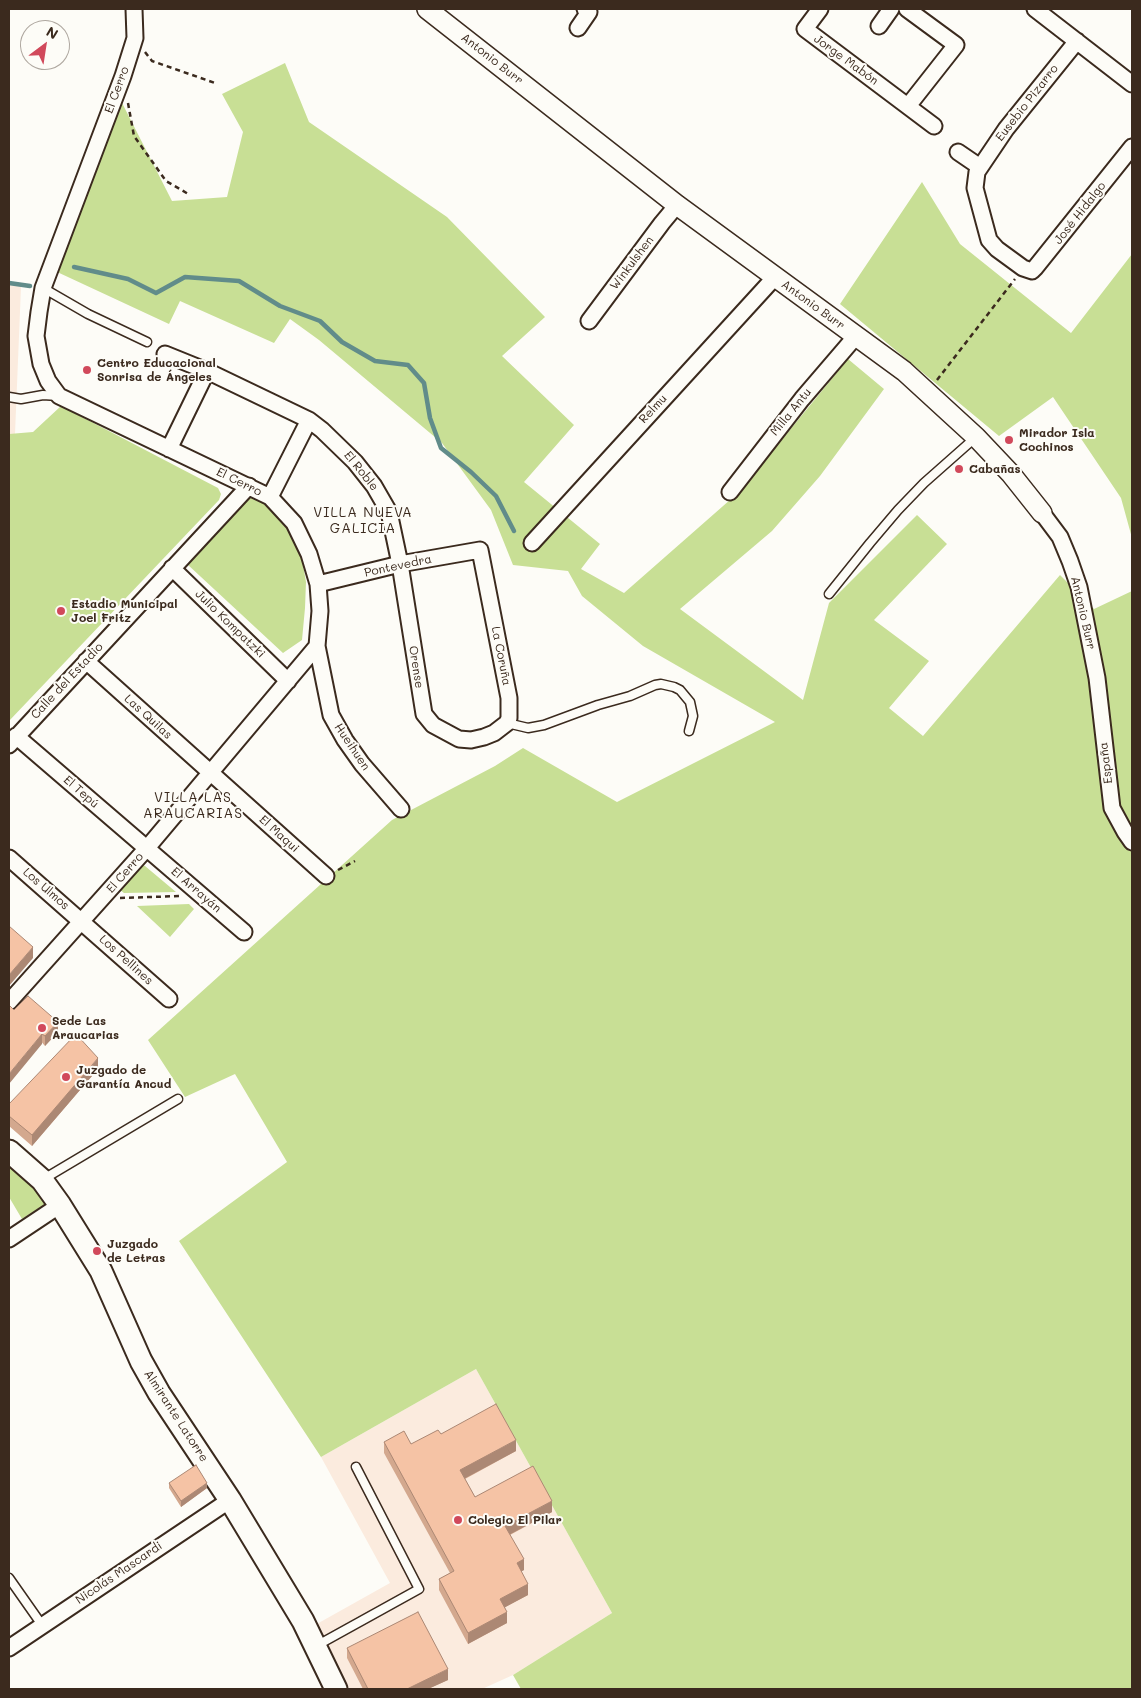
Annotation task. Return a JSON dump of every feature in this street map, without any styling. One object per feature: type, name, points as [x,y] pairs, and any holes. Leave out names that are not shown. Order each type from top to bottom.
[{"type":"main road","name":"Almirante Latorre","points":[[9,1151],[42,1180],[101,1271],[142,1361],[159,1393],[230,1500],[303,1621],[336,1689]]},
{"type":"street","name":"El Cerro","points":[[9,1002],[147,848],[317,646],[320,611],[318,584],[309,554],[294,523],[270,497],[59,396],[48,381],[38,350],[36,336],[43,288],[120,85],[135,38],[134,9]]},
{"type":"street","name":"Antonio Burr","points":[[427,9],[677,205],[904,371],[976,437],[1011,474],[1060,538],[1079,587],[1097,678]]},
{"type":"street","points":[[578,28],[589,12],[585,9]]},
{"type":"street","name":"Jorge Mabón","points":[[820,9],[805,29],[934,126]]},
{"type":"street","points":[[879,26],[892,9]]},
{"type":"street","points":[[907,9],[956,45],[908,106]]},
{"type":"street","points":[[1035,9],[1132,84]]},
{"type":"street","name":"Eusebio Pizarro","points":[[1023,268],[997,249],[989,240],[975,188],[977,172],[1006,129],[1076,41]]},
{"type":"street","name":"José Hidalgo","points":[[1023,268],[1032,271],[1039,265],[1132,147]]},
{"type":"street","points":[[958,152],[980,167]]},
{"type":"street","name":"Winkulshen","points":[[589,321],[677,205]]},
{"type":"street","name":"Relmu","points":[[532,543],[775,276]]},
{"type":"street","name":"Milla Antu","points":[[730,492],[802,399],[856,336]]},
{"type":"street","name":"El Roble","points":[[164,354],[207,371],[309,420],[322,430],[355,462],[382,499],[389,512],[400,564]]},
{"type":"street","points":[[169,449],[207,371]]},
{"type":"street","points":[[270,497],[309,420]]},
{"type":"street","name":"Calle del Estadio","points":[[12,741],[249,486]]},
{"type":"street","name":"Pontevedra","points":[[318,584],[400,564],[480,550]]},
{"type":"street","name":"La Coruña","points":[[480,550],[509,698],[509,718],[506,723]]},
{"type":"street","name":"Orense","points":[[400,564],[424,714],[428,720],[444,733],[459,739],[471,740],[494,733],[506,723]]},
{"type":"street","name":"Julio Kompatzki","points":[[172,568],[288,681]]},
{"type":"street","name":"Hueihuen","points":[[317,646],[332,715],[345,740],[362,764],[401,809]]},
{"type":"street","name":"Las Quilas","points":[[86,661],[210,772]]},
{"type":"street","name":"España","points":[[1097,678],[1112,808],[1132,842]]},
{"type":"street","name":"El Tepú","points":[[12,741],[147,848]]},
{"type":"street","name":"El Maqui","points":[[210,772],[326,876]]},
{"type":"street","name":"El Arrayán","points":[[147,848],[244,932]]},
{"type":"street","name":"Los Ulmos","points":[[9,858],[83,921]]},
{"type":"street","name":"Los Pellines","points":[[83,921],[170,999]]},
{"type":"street","points":[[9,1239],[60,1206]]},
{"type":"street","name":"Nicolás Mascardi","points":[[9,1648],[230,1500]]},
{"type":"lane","points":[[43,288],[88,314],[148,342]]},
{"type":"lane","points":[[9,396],[21,399],[43,395],[59,396]]},
{"type":"lane","points":[[829,594],[898,510],[924,483],[976,437]]},
{"type":"lane","points":[[506,723],[521,727],[544,725],[661,684],[680,690],[690,702],[693,716],[689,731]]},
{"type":"lane","points":[[42,1180],[178,1098]]},
{"type":"lane","points":[[315,1646],[419,1589],[356,1466]]},
{"type":"lane","points":[[9,1578],[42,1625]]},
{"type":"path","points":[[135,38],[152,61],[215,83]]},
{"type":"path","points":[[128,102],[134,136],[166,181],[190,195]]},
{"type":"path","points":[[927,392],[1023,268]]},
{"type":"path","points":[[326,876],[354,861]]},
{"type":"path","points":[[107,893],[122,899],[201,894]]},
{"type":"shaded area","points":[[9,283],[21,287],[15,434],[9,435]]},
{"type":"shaded area","name":"Colegio El Pilar","points":[[476,1369],[612,1613],[513,1675],[482,1689],[346,1689],[315,1625],[390,1583],[321,1457]]},
{"type":"green space","points":[[285,63],[309,122],[447,217],[545,317],[502,356],[574,425],[524,482],[600,544],[581,569],[624,593],[739,492],[848,359],[884,389],[820,476],[772,531],[680,609],[803,700],[829,603],[917,515],[947,544],[874,620],[929,661],[889,708],[923,736],[1060,575],[1094,609],[1132,591],[1132,1689],[521,1689],[513,1675],[612,1613],[476,1369],[321,1457],[179,1241],[287,1162],[235,1074],[185,1097],[148,1040],[392,820],[495,766],[523,748],[617,802],[775,722],[643,646],[582,596],[568,571],[513,565],[491,510],[442,443],[319,340],[290,319],[274,343],[180,301],[169,324],[55,271],[119,97],[172,201],[227,197],[243,132],[222,94]]},
{"type":"green space","points":[[922,182],[960,244],[1071,333],[1132,254],[1132,538],[1121,498],[1053,397],[999,436],[840,304]]},
{"type":"green space","name":"Estadio Municipal Joel Fritz","points":[[61,406],[218,488],[221,494],[219,500],[9,721],[9,434],[33,432]]},
{"type":"green space","points":[[249,495],[268,506],[290,529],[302,559],[306,582],[302,640],[283,653],[187,564]]},
{"type":"green space","points":[[140,864],[176,892],[124,893],[116,887]]},
{"type":"green space","points":[[189,904],[194,909],[170,937],[137,906]]},
{"type":"green space","points":[[9,1166],[33,1186],[45,1204],[22,1219],[9,1197]]},
{"type":"building","points":[[9,926],[33,947],[9,975]]},
{"type":"building","points":[[28,996],[58,1022],[45,1036],[42,1034],[9,1074],[9,1007],[14,1010]]},
{"type":"building","points":[[76,1034],[98,1058],[32,1135],[9,1116],[9,1104]]},
{"type":"building","points":[[496,1404],[516,1440],[460,1470],[475,1497],[533,1466],[552,1501],[505,1526],[524,1559],[517,1563],[528,1584],[500,1599],[507,1612],[468,1633],[439,1579],[454,1571],[384,1442],[404,1431],[411,1444],[438,1430],[441,1434]]},
{"type":"building","points":[[196,1465],[207,1483],[181,1501],[169,1483]]},
{"type":"building","points":[[418,1612],[448,1669],[407,1689],[368,1689],[347,1648]]},
{"type":"waterway","points":[[74,267],[128,279],[156,293],[185,277],[239,281],[280,306],[320,321],[342,342],[375,361],[408,365],[424,383],[430,418],[441,448],[471,472],[496,496],[514,531]]},
{"type":"waterway","points":[[9,283],[30,286]]},
{"type":"place","name":"Centro Educacional Sonrisa de Ángeles","points":[[87,370]]},
{"type":"place","name":"Mirador Isla Cochinos","points":[[1009,440]]},
{"type":"place","name":"Cabañas","points":[[959,469]]},
{"type":"place","name":"Estadio Municipal Joel Fritz","points":[[61,611]]},
{"type":"place","name":"Sede Las Araucarias","points":[[42,1028]]},
{"type":"place","name":"Juzgado de Garantía Ancud","points":[[66,1077]]},
{"type":"place","name":"Juzgado de Letras","points":[[97,1251]]},
{"type":"place","name":"Colegio El Pilar","points":[[458,1520]]},
{"type":"district","name":"VILLA NUEVA GALICIA","points":[[363,522]]},
{"type":"district","name":"VILLA LAS ARAUCARIAS","points":[[193,806]]}]
